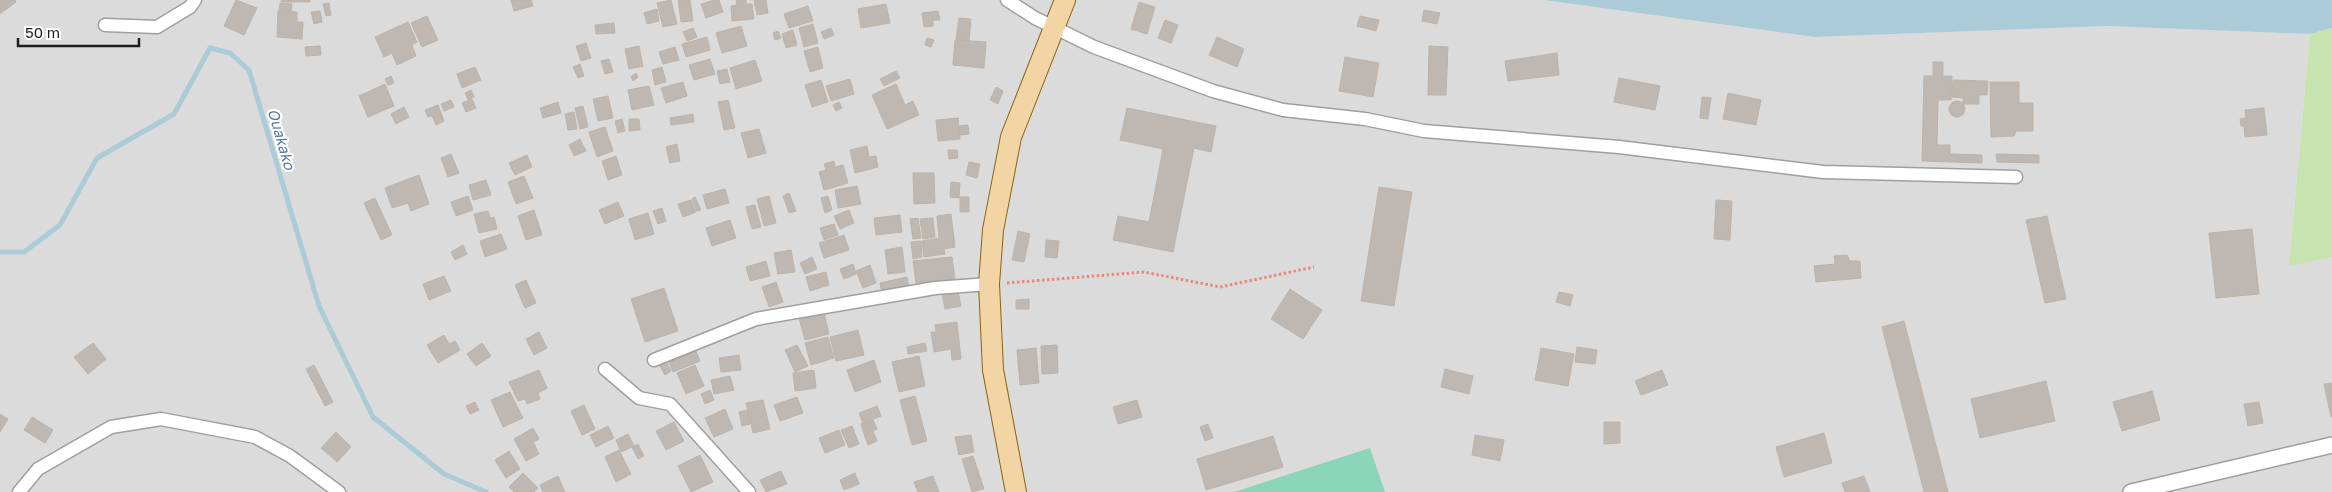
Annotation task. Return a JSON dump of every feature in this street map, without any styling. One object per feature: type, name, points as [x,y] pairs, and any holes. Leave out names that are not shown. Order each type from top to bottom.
[{"type":"main road","points":[[1016,492],[993,370],[989,284],[993,230],[1011,137],[1064,0]]},
{"type":"street","points":[[105,24],[156,27],[190,7],[195,0]]},
{"type":"street","points":[[1007,0],[1035,18],[1094,47],[1213,91],[1284,110],[1365,119],[1424,131],[1619,147],[1824,172],[2016,177]]},
{"type":"street","points":[[654,360],[756,320],[935,288],[989,284]]},
{"type":"street","points":[[605,368],[639,398],[670,404],[748,492]]},
{"type":"street","points":[[19,492],[38,469],[111,427],[161,419],[255,437],[290,456],[339,492]]},
{"type":"street","points":[[2131,492],[2332,445]]},
{"type":"path","points":[[989,284],[1079,279],[1144,272],[1220,287],[1314,267]]},
{"type":"shaded area","points":[[0,0],[1543,0],[1815,37],[2107,26],[2310,34],[2289,265],[2332,257],[2332,492],[0,492]]},
{"type":"green space","points":[[2332,28],[2332,257],[2289,266],[2310,34]]},
{"type":"green space","points":[[1370,448],[1385,492],[1234,492]]},
{"type":"water","points":[[1543,0],[2332,0],[2332,28],[2310,34],[2107,26],[1815,37]]},
{"type":"building","points":[[0,0],[15,0],[16,2],[0,14]]},
{"type":"building","points":[[236,0],[257,8],[244,35],[224,26]]},
{"type":"building","points":[[281,0],[310,0],[310,2],[281,2]]},
{"type":"building","points":[[511,0],[531,0],[533,6],[514,11]]},
{"type":"building","points":[[671,0],[677,24],[663,27],[657,3]]},
{"type":"building","points":[[678,0],[690,0],[693,21],[681,22]]},
{"type":"building","points":[[719,0],[723,12],[706,18],[701,4]]},
{"type":"building","points":[[736,0],[746,0],[746,4],[752,4],[754,19],[732,21],[731,6],[737,5]]},
{"type":"building","points":[[754,0],[766,0],[768,13],[757,15]]},
{"type":"building","points":[[1139,2],[1155,7],[1147,34],[1131,29]]},
{"type":"building","points":[[280,3],[292,4],[291,11],[279,10]]},
{"type":"building","points":[[329,3],[331,15],[326,16],[323,4]]},
{"type":"building","points":[[886,4],[890,23],[861,28],[858,9]]},
{"type":"building","points":[[808,6],[813,21],[789,28],[784,14]]},
{"type":"building","points":[[657,9],[659,21],[647,24],[644,13]]},
{"type":"building","points":[[1424,10],[1440,13],[1437,24],[1422,21]]},
{"type":"building","points":[[278,11],[297,12],[297,22],[303,22],[302,39],[277,37]]},
{"type":"building","points":[[320,11],[322,22],[314,24],[311,12]]},
{"type":"building","points":[[938,11],[940,20],[933,20],[933,26],[924,27],[922,13]]},
{"type":"building","points":[[427,16],[438,40],[422,47],[411,23]]},
{"type":"building","points":[[1360,16],[1379,20],[1376,31],[1357,26]]},
{"type":"building","points":[[959,18],[971,19],[969,41],[956,39]]},
{"type":"building","points":[[1165,20],[1178,25],[1171,43],[1158,38]]},
{"type":"building","points":[[408,22],[417,42],[412,45],[416,56],[397,65],[392,53],[384,57],[375,37]]},
{"type":"building","points":[[614,23],[615,33],[596,34],[595,25]]},
{"type":"building","points":[[813,24],[818,43],[804,47],[799,28]]},
{"type":"building","points":[[741,26],[747,46],[722,53],[716,33]]},
{"type":"building","points":[[693,28],[697,37],[687,41],[683,32]]},
{"type":"building","points":[[831,28],[834,35],[824,39],[821,32]]},
{"type":"building","points":[[793,30],[797,45],[786,48],[782,34]]},
{"type":"building","points":[[778,31],[781,38],[775,40],[773,33]]},
{"type":"building","points":[[707,37],[710,50],[686,57],[682,44]]},
{"type":"building","points":[[1217,37],[1244,49],[1237,67],[1209,55]]},
{"type":"building","points":[[927,38],[934,40],[931,47],[925,45]]},
{"type":"building","points":[[955,40],[986,42],[984,68],[953,65]]},
{"type":"building","points":[[586,43],[591,58],[581,61],[576,46]]},
{"type":"building","points":[[320,46],[321,55],[306,56],[305,47]]},
{"type":"building","points":[[639,46],[643,66],[629,69],[625,49]]},
{"type":"building","points":[[1429,46],[1448,47],[1446,95],[1428,95]]},
{"type":"building","points":[[675,47],[679,60],[663,64],[659,52]]},
{"type":"building","points":[[818,47],[823,68],[810,72],[804,51]]},
{"type":"building","points":[[1557,53],[1559,75],[1508,81],[1505,61]]},
{"type":"building","points":[[1345,57],[1379,63],[1373,97],[1339,91]]},
{"type":"building","points":[[609,59],[613,72],[605,74],[601,61]]},
{"type":"building","points":[[710,59],[715,74],[694,80],[689,65]]},
{"type":"building","points":[[755,60],[762,81],[736,89],[730,68]]},
{"type":"building","points":[[1933,62],[1943,62],[1943,76],[1952,76],[1951,100],[1938,100],[1937,145],[1950,145],[1950,154],[1982,155],[1982,163],[1922,161],[1924,76],[1933,76]]},
{"type":"building","points":[[580,64],[584,76],[578,78],[573,67]]},
{"type":"building","points":[[475,67],[481,80],[462,88],[457,74]]},
{"type":"building","points":[[662,67],[666,82],[655,85],[652,70]]},
{"type":"building","points":[[727,69],[730,82],[720,84],[717,71]]},
{"type":"building","points":[[896,71],[900,78],[884,86],[880,79]]},
{"type":"building","points":[[636,73],[638,77],[633,81],[631,77]]},
{"type":"building","points":[[391,76],[394,83],[388,85],[385,79]]},
{"type":"building","points":[[1619,78],[1660,86],[1655,110],[1614,102]]},
{"type":"building","points":[[850,79],[854,94],[831,101],[826,86]]},
{"type":"building","points":[[821,80],[828,102],[812,107],[805,85]]},
{"type":"building","points":[[1953,80],[1988,81],[1987,95],[1979,95],[1979,104],[1963,104],[1963,98],[1952,97]]},
{"type":"building","points":[[683,82],[687,96],[666,103],[661,88]]},
{"type":"building","points":[[1990,82],[2019,82],[2019,103],[2033,103],[2033,131],[2016,131],[2014,136],[1991,137]]},
{"type":"building","points":[[385,84],[394,106],[368,117],[359,96]]},
{"type":"building","points":[[896,84],[905,105],[913,101],[919,115],[887,129],[872,95]]},
{"type":"building","points":[[649,86],[654,105],[632,110],[628,90]]},
{"type":"building","points":[[996,87],[1003,91],[998,104],[990,100]]},
{"type":"building","points":[[471,90],[474,97],[468,100],[465,93]]},
{"type":"building","points":[[1728,93],[1761,100],[1756,125],[1723,119]]},
{"type":"building","points":[[608,96],[613,118],[598,121],[593,99]]},
{"type":"building","points":[[1702,97],[1711,98],[1708,119],[1700,118]]},
{"type":"building","points":[[472,99],[476,108],[466,112],[462,103]]},
{"type":"building","points":[[451,100],[454,107],[444,111],[441,104]]},
{"type":"building","points":[[728,100],[735,128],[724,130],[718,102]]},
{"type":"building","points":[[1954,101],[1960,101],[1965,106],[1963,115],[1954,117],[1949,112],[1949,106]]},
{"type":"building","points":[[558,102],[561,113],[543,118],[540,108]]},
{"type":"building","points":[[839,102],[842,108],[836,111],[833,105]]},
{"type":"building","points":[[438,105],[444,121],[436,125],[432,116],[428,117],[425,110]]},
{"type":"building","points":[[583,106],[588,127],[580,129],[575,108]]},
{"type":"building","points":[[404,107],[409,117],[396,124],[391,114]]},
{"type":"building","points":[[1127,108],[1216,126],[1211,152],[1194,148],[1173,252],[1113,240],[1118,216],[1149,222],[1163,149],[1120,140]]},
{"type":"building","points":[[2264,108],[2267,135],[2245,137],[2244,126],[2241,126],[2240,119],[2246,118],[2245,110]]},
{"type":"building","points":[[574,112],[577,129],[568,130],[565,114]]},
{"type":"building","points":[[693,114],[694,122],[671,125],[670,118]]},
{"type":"building","points":[[958,118],[960,139],[938,141],[936,120]]},
{"type":"building","points":[[622,119],[625,131],[618,133],[615,121]]},
{"type":"building","points":[[629,119],[639,119],[640,130],[629,131]]},
{"type":"building","points":[[968,125],[969,134],[960,135],[959,126]]},
{"type":"building","points":[[605,127],[613,151],[597,157],[589,132]]},
{"type":"building","points":[[759,129],[766,153],[748,158],[741,133]]},
{"type":"building","points":[[580,139],[586,151],[574,156],[569,145]]},
{"type":"building","points":[[677,144],[680,161],[670,163],[666,147]]},
{"type":"building","points":[[867,146],[869,157],[876,156],[878,167],[855,173],[850,150]]},
{"type":"building","points":[[948,150],[957,150],[958,158],[949,159]]},
{"type":"building","points":[[451,154],[459,173],[448,177],[441,158]]},
{"type":"building","points":[[1996,154],[2039,155],[2039,163],[1997,162]]},
{"type":"building","points":[[527,155],[532,167],[515,175],[509,163]]},
{"type":"building","points":[[616,156],[622,175],[608,180],[602,161]]},
{"type":"building","points":[[834,161],[835,167],[843,165],[848,183],[824,190],[819,172],[826,170],[824,164]]},
{"type":"building","points":[[969,162],[980,164],[977,178],[966,175]]},
{"type":"building","points":[[913,173],[934,173],[935,203],[914,204]]},
{"type":"building","points":[[419,175],[429,204],[411,211],[408,203],[392,208],[385,188]]},
{"type":"building","points":[[524,176],[533,198],[516,204],[508,182]]},
{"type":"building","points":[[486,180],[491,195],[473,200],[469,185]]},
{"type":"building","points":[[951,182],[960,183],[959,198],[950,197]]},
{"type":"building","points":[[857,186],[861,204],[838,208],[835,190]]},
{"type":"building","points":[[1379,187],[1412,192],[1394,306],[1361,301]]},
{"type":"building","points":[[725,189],[729,203],[707,209],[703,195]]},
{"type":"building","points":[[789,193],[796,211],[789,213],[783,196]]},
{"type":"building","points":[[468,196],[473,210],[456,216],[451,202]]},
{"type":"building","points":[[769,196],[776,223],[764,226],[757,199]]},
{"type":"building","points":[[828,196],[832,210],[825,213],[821,198]]},
{"type":"building","points":[[695,197],[701,210],[697,211],[692,199]]},
{"type":"building","points":[[960,197],[969,197],[969,212],[960,212]]},
{"type":"building","points":[[375,198],[392,235],[381,240],[364,203]]},
{"type":"building","points":[[691,200],[696,212],[683,217],[678,204]]},
{"type":"building","points":[[1716,200],[1732,201],[1730,240],[1714,239]]},
{"type":"building","points":[[618,202],[624,216],[605,224],[599,210]]},
{"type":"building","points":[[755,205],[761,227],[752,229],[746,207]]},
{"type":"building","points":[[662,208],[666,221],[658,224],[653,211]]},
{"type":"building","points":[[534,210],[542,235],[526,240],[518,216]]},
{"type":"building","points":[[849,210],[854,223],[840,229],[834,216]]},
{"type":"building","points":[[488,211],[490,218],[494,217],[497,229],[479,233],[474,214]]},
{"type":"building","points":[[648,213],[654,234],[635,240],[629,219]]},
{"type":"building","points":[[951,214],[955,247],[944,249],[945,254],[924,257],[922,241],[939,238],[937,216]]},
{"type":"building","points":[[900,215],[902,232],[876,235],[874,218]]},
{"type":"building","points":[[2047,216],[2066,299],[2045,303],[2026,220]]},
{"type":"building","points":[[918,218],[921,238],[913,239],[910,219]]},
{"type":"building","points":[[933,218],[935,237],[923,239],[920,219]]},
{"type":"building","points":[[730,220],[736,238],[712,246],[706,228]]},
{"type":"building","points":[[834,224],[838,235],[824,240],[820,228]]},
{"type":"building","points":[[2252,229],[2259,294],[2216,298],[2209,233]]},
{"type":"building","points":[[1018,231],[1030,234],[1024,262],[1012,260]]},
{"type":"building","points":[[501,234],[507,249],[485,257],[480,241]]},
{"type":"building","points":[[844,235],[849,250],[824,258],[819,243]]},
{"type":"building","points":[[1046,240],[1059,241],[1057,258],[1045,257]]},
{"type":"building","points":[[921,241],[922,257],[913,259],[911,242]]},
{"type":"building","points":[[463,245],[467,254],[455,260],[451,252]]},
{"type":"building","points":[[902,247],[905,272],[888,274],[885,250]]},
{"type":"building","points":[[791,250],[795,272],[778,274],[774,253]]},
{"type":"building","points":[[1847,255],[1850,261],[1860,261],[1861,278],[1816,282],[1814,266],[1835,264],[1834,256]]},
{"type":"building","points":[[812,257],[817,269],[805,274],[800,263]]},
{"type":"building","points":[[952,257],[955,279],[916,283],[913,261]]},
{"type":"building","points":[[766,261],[770,276],[750,281],[746,267]]},
{"type":"building","points":[[853,264],[856,274],[844,279],[840,269]]},
{"type":"building","points":[[870,265],[876,283],[863,288],[856,271]]},
{"type":"building","points":[[826,272],[829,285],[810,291],[806,277]]},
{"type":"building","points":[[444,276],[451,291],[429,300],[423,284]]},
{"type":"building","points":[[907,277],[909,288],[882,294],[880,283]]},
{"type":"building","points":[[526,280],[536,303],[525,308],[515,285]]},
{"type":"building","points":[[776,282],[783,302],[769,307],[762,287]]},
{"type":"building","points":[[664,288],[678,331],[645,342],[631,299]]},
{"type":"building","points":[[1290,289],[1322,310],[1303,339],[1271,319]]},
{"type":"building","points":[[958,291],[961,306],[945,309],[942,293]]},
{"type":"building","points":[[1559,292],[1573,295],[1570,306],[1556,302]]},
{"type":"building","points":[[1029,299],[1029,309],[1016,309],[1016,300]]},
{"type":"building","points":[[824,313],[829,334],[805,340],[799,318]]},
{"type":"building","points":[[1904,321],[1948,492],[1924,492],[1882,327]]},
{"type":"building","points":[[957,322],[961,359],[952,360],[951,349],[934,352],[931,332],[936,332],[935,325]]},
{"type":"building","points":[[858,330],[864,355],[836,361],[830,337]]},
{"type":"building","points":[[539,332],[547,348],[534,355],[526,339]]},
{"type":"building","points":[[444,335],[449,344],[455,341],[460,350],[438,363],[427,345]]},
{"type":"building","points":[[828,337],[834,358],[811,365],[805,343]]},
{"type":"building","points":[[93,343],[106,359],[88,374],[74,357]]},
{"type":"building","points":[[482,343],[491,356],[476,366],[467,354]]},
{"type":"building","points":[[925,343],[927,351],[908,354],[907,347]]},
{"type":"building","points":[[797,345],[808,366],[795,372],[785,350]]},
{"type":"building","points":[[1057,345],[1058,373],[1042,374],[1041,346]]},
{"type":"building","points":[[1577,347],[1597,350],[1595,364],[1575,362]]},
{"type":"building","points":[[1036,348],[1039,383],[1020,385],[1017,350]]},
{"type":"building","points":[[1541,348],[1574,354],[1568,386],[1535,380]]},
{"type":"building","points":[[696,351],[700,361],[673,372],[669,362]]},
{"type":"building","points":[[739,355],[741,370],[721,372],[719,358]]},
{"type":"building","points":[[919,356],[925,386],[899,392],[892,362]]},
{"type":"building","points":[[874,360],[881,382],[855,392],[847,370]]},
{"type":"building","points":[[667,363],[671,371],[665,375],[660,366]]},
{"type":"building","points":[[314,365],[333,402],[325,406],[306,369]]},
{"type":"building","points":[[695,365],[704,386],[686,394],[677,373]]},
{"type":"building","points":[[1445,369],[1473,376],[1469,394],[1441,387]]},
{"type":"building","points":[[539,370],[547,388],[538,393],[540,399],[527,404],[525,399],[518,401],[509,382]]},
{"type":"building","points":[[814,370],[816,388],[795,391],[793,373]]},
{"type":"building","points":[[1662,370],[1668,385],[1641,395],[1635,381]]},
{"type":"building","points":[[730,376],[734,390],[714,394],[711,380]]},
{"type":"building","points":[[2046,381],[2055,421],[1980,438],[1971,399]]},
{"type":"building","points":[[2332,383],[2332,417],[2331,417],[2324,384]]},
{"type":"building","points":[[710,390],[714,400],[705,404],[701,394]]},
{"type":"building","points":[[2152,391],[2160,420],[2122,431],[2113,402]]},
{"type":"building","points":[[510,392],[523,418],[503,427],[491,400]]},
{"type":"building","points":[[915,396],[927,441],[912,445],[900,400]]},
{"type":"building","points":[[797,397],[803,413],[780,421],[774,405]]},
{"type":"building","points":[[763,400],[770,429],[753,433],[746,403]]},
{"type":"building","points":[[1137,400],[1142,417],[1118,424],[1113,407]]},
{"type":"building","points":[[475,402],[479,410],[470,414],[466,406]]},
{"type":"building","points":[[2259,402],[2263,423],[2248,426],[2244,404]]},
{"type":"building","points":[[584,405],[595,429],[582,435],[571,411]]},
{"type":"building","points":[[877,406],[881,416],[863,423],[859,413]]},
{"type":"building","points":[[725,409],[733,429],[714,437],[705,418]]},
{"type":"building","points":[[747,410],[750,424],[742,426],[739,412]]},
{"type":"building","points":[[0,414],[8,419],[0,432]]},
{"type":"building","points":[[32,417],[53,430],[45,443],[24,430]]},
{"type":"building","points":[[873,420],[877,429],[864,434],[861,424]]},
{"type":"building","points":[[674,422],[684,441],[666,450],[656,431]]},
{"type":"building","points":[[1604,422],[1620,422],[1620,443],[1604,444]]},
{"type":"building","points":[[1208,424],[1213,438],[1205,441],[1200,427]]},
{"type":"building","points":[[608,426],[614,438],[596,447],[590,435]]},
{"type":"building","points":[[852,426],[859,444],[849,448],[841,430]]},
{"type":"building","points":[[533,428],[539,439],[533,442],[539,454],[526,461],[514,439]]},
{"type":"building","points":[[839,430],[845,445],[825,453],[819,438]]},
{"type":"building","points":[[873,431],[877,441],[868,445],[864,434]]},
{"type":"building","points":[[336,432],[351,447],[337,462],[321,448]]},
{"type":"building","points":[[1824,433],[1832,463],[1784,477],[1776,447]]},
{"type":"building","points":[[628,434],[634,446],[621,452],[616,440]]},
{"type":"building","points":[[971,435],[974,452],[959,455],[955,437]]},
{"type":"building","points":[[1475,435],[1504,440],[1500,461],[1472,455]]},
{"type":"building","points":[[1273,436],[1283,467],[1206,490],[1197,459]]},
{"type":"building","points":[[638,444],[644,456],[638,459],[632,447]]},
{"type":"building","points":[[619,450],[631,474],[616,482],[605,457]]},
{"type":"building","points":[[509,451],[520,469],[506,478],[495,460]]},
{"type":"building","points":[[700,455],[713,482],[691,492],[678,466]]},
{"type":"building","points":[[973,456],[984,489],[972,492],[962,459]]},
{"type":"building","points":[[781,471],[787,484],[766,492],[760,480]]},
{"type":"building","points":[[523,473],[538,488],[534,492],[514,492],[509,487]]},
{"type":"building","points":[[855,473],[859,484],[844,490],[840,480]]},
{"type":"building","points":[[558,476],[565,492],[543,492],[540,485]]},
{"type":"building","points":[[933,476],[939,492],[918,492],[914,482]]},
{"type":"building","points":[[1864,476],[1870,492],[1845,492],[1842,483]]},
{"type":"waterway","name":"Ouakako","points":[[0,252],[24,252],[60,225],[97,158],[174,114],[210,48],[230,53],[249,70],[319,306],[373,417],[444,474],[486,492]]}]
